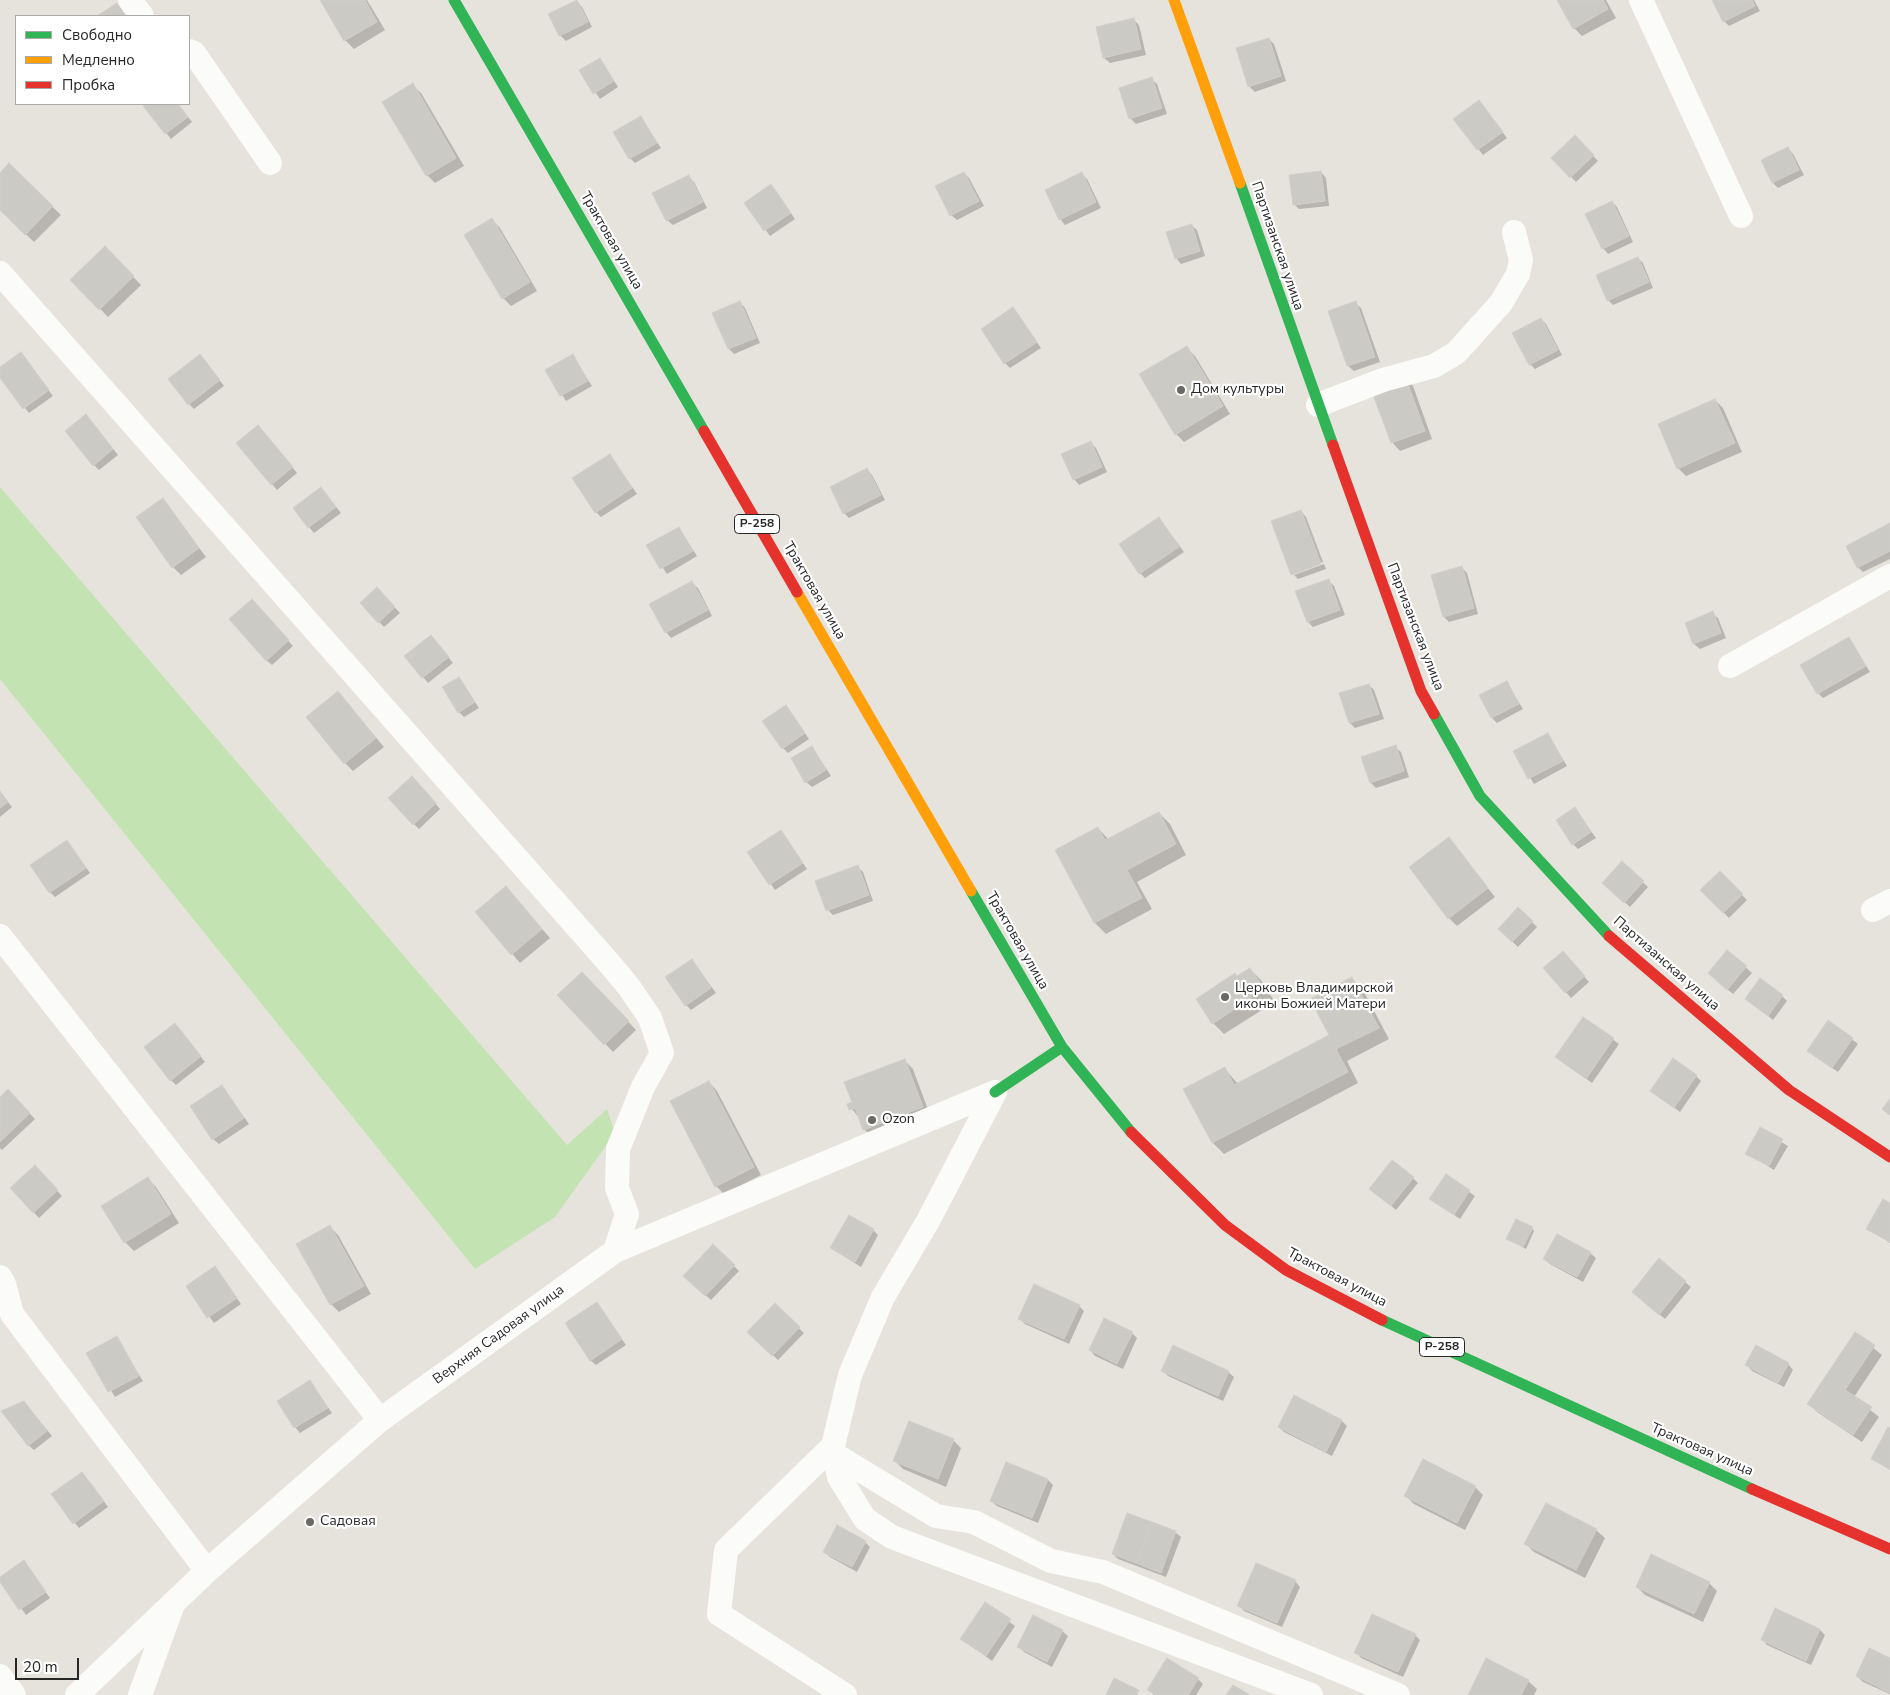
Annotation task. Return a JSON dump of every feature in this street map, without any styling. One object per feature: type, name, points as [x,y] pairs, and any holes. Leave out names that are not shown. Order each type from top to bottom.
[{"type":"main road","name":"Трактовая улица","points":[[454,0],[1062,1047],[1132,1133],[1225,1225],[1286,1270],[1348,1304],[1631,1435],[1890,1549]]},
{"type":"main road","name":"Партизанская улица","points":[[1174,0],[1421,691],[1480,796],[1614,941],[1789,1090],[1890,1157]]},
{"type":"main road","points":[[995,1092],[1062,1047]]},
{"type":"street","points":[[130,0],[141,15]]},
{"type":"street","points":[[1641,0],[1741,216]]},
{"type":"street","points":[[190,51],[194,53],[270,163]]},
{"type":"street","points":[[1318,405],[1383,380],[1434,366],[1456,353],[1501,303],[1518,274],[1522,260],[1514,232]]},
{"type":"street","points":[[0,274],[609,963],[629,987],[650,1018],[662,1053],[643,1087],[618,1149],[617,1188],[627,1214],[616,1251]]},
{"type":"street","points":[[1730,666],[1890,576]]},
{"type":"street","points":[[0,936],[380,1420]]},
{"type":"street","points":[[995,1092],[928,1221],[883,1297],[850,1375],[835,1451],[839,1477],[865,1519],[892,1537],[1311,1695]]},
{"type":"street","name":"Верхняя Садовая улица","points":[[78,1695],[207,1571],[380,1420],[616,1251],[995,1092]]},
{"type":"street","points":[[0,1277],[4,1284],[12,1314],[207,1571]]},
{"type":"street","points":[[835,1451],[726,1550],[719,1614],[846,1695]]},
{"type":"street","points":[[835,1451],[936,1516],[974,1522],[1051,1561],[1103,1572],[1398,1695]]},
{"type":"street","points":[[140,1695],[173,1603]]},
{"type":"street","points":[[0,1676],[14,1695]]},
{"type":"green space","points":[[0,487],[567,1145],[607,1109],[615,1133],[555,1217],[475,1269],[0,679]]},
{"type":"building","points":[[320,0],[365,0],[377,22],[344,41]]},
{"type":"building","points":[[577,0],[588,22],[559,36],[548,14]]},
{"type":"building","points":[[1557,0],[1603,0],[1608,9],[1573,29]]},
{"type":"building","points":[[1712,0],[1752,0],[1755,6],[1723,22]]},
{"type":"building","points":[[117,3],[125,15],[99,15]]},
{"type":"building","points":[[1134,18],[1141,49],[1103,58],[1096,27]]},
{"type":"building","points":[[1269,38],[1281,76],[1248,87],[1236,48]]},
{"type":"building","points":[[600,58],[614,81],[593,94],[579,70]]},
{"type":"building","points":[[1152,77],[1162,108],[1129,119],[1119,88]]},
{"type":"building","points":[[413,83],[456,158],[426,176],[382,102]]},
{"type":"building","points":[[1479,100],[1503,132],[1477,150],[1453,119]]},
{"type":"building","points":[[179,105],[188,117],[165,134],[143,106]]},
{"type":"building","points":[[641,116],[657,143],[629,159],[613,132]]},
{"type":"building","points":[[1575,135],[1594,155],[1570,178],[1551,158]]},
{"type":"building","points":[[1788,147],[1799,170],[1772,183],[1761,160]]},
{"type":"building","points":[[9,163],[53,206],[25,235],[0,210],[0,173]]},
{"type":"building","points":[[1321,171],[1325,201],[1293,205],[1289,175]]},
{"type":"building","points":[[964,172],[979,201],[950,216],[935,186]]},
{"type":"building","points":[[1082,172],[1096,202],[1059,220],[1045,190]]},
{"type":"building","points":[[689,175],[703,202],[666,221],[652,193]]},
{"type":"building","points":[[771,184],[791,213],[764,231],[744,203]]},
{"type":"building","points":[[1612,201],[1629,236],[1602,249],[1585,214]]},
{"type":"building","points":[[492,218],[530,282],[502,299],[464,235]]},
{"type":"building","points":[[1192,224],[1200,251],[1175,259],[1166,232]]},
{"type":"building","points":[[105,246],[134,276],[99,310],[70,280]]},
{"type":"building","points":[[1638,257],[1649,282],[1607,301],[1596,275]]},
{"type":"building","points":[[740,301],[756,338],[728,349],[712,313]]},
{"type":"building","points":[[1356,301],[1375,357],[1347,366],[1328,311]]},
{"type":"building","points":[[1013,307],[1037,342],[1004,364],[981,329]]},
{"type":"building","points":[[1541,318],[1558,350],[1529,365],[1512,333]]},
{"type":"building","name":"Дом культуры","points":[[1187,346],[1223,406],[1175,435],[1139,374]]},
{"type":"building","points":[[21,352],[49,390],[23,409],[0,378],[0,367]]},
{"type":"building","points":[[200,354],[220,380],[188,405],[168,379]]},
{"type":"building","points":[[573,354],[588,381],[560,396],[545,370]]},
{"type":"building","points":[[1405,376],[1425,431],[1391,443],[1371,389]]},
{"type":"building","points":[[1715,399],[1735,443],[1677,469],[1658,424]]},
{"type":"building","points":[[86,414],[113,449],[93,466],[65,431]]},
{"type":"building","points":[[258,425],[293,467],[271,485],[236,443]]},
{"type":"building","points":[[1091,441],[1102,467],[1073,480],[1061,454]]},
{"type":"building","points":[[610,454],[632,488],[595,513],[572,478]]},
{"type":"building","points":[[867,468],[881,495],[843,514],[830,487]]},
{"type":"building","points":[[321,487],[336,507],[308,528],[293,508]]},
{"type":"building","points":[[163,498],[199,548],[172,568],[136,517]]},
{"type":"building","points":[[1301,510],[1321,564],[1291,575],[1271,521]]},
{"type":"building","points":[[1159,517],[1179,547],[1139,574],[1119,544]]},
{"type":"building","points":[[1890,523],[1890,551],[1857,568],[1846,546]]},
{"type":"building","points":[[679,527],[693,551],[660,569],[646,545]]},
{"type":"building","points":[[1462,566],[1474,608],[1443,617],[1431,575]]},
{"type":"building","points":[[1329,579],[1340,610],[1307,622],[1295,591]]},
{"type":"building","points":[[692,581],[708,610],[665,633],[649,604]]},
{"type":"building","points":[[377,587],[395,607],[378,623],[360,603]]},
{"type":"building","points":[[252,599],[289,640],[266,661],[229,619]]},
{"type":"building","points":[[1713,611],[1721,633],[1693,644],[1685,623]]},
{"type":"building","points":[[431,635],[449,657],[422,678],[404,656]]},
{"type":"building","points":[[1849,637],[1866,666],[1817,694],[1800,665]]},
{"type":"building","points":[[459,677],[475,702],[458,713],[442,687]]},
{"type":"building","points":[[1507,681],[1519,704],[1491,718],[1479,695]]},
{"type":"building","points":[[1369,684],[1379,714],[1349,723],[1339,693]]},
{"type":"building","points":[[338,691],[376,738],[344,764],[306,717]]},
{"type":"building","points":[[786,705],[805,733],[782,749],[762,721]]},
{"type":"building","points":[[1548,733],[1563,761],[1528,779],[1513,751]]},
{"type":"building","points":[[1396,745],[1404,771],[1370,783],[1361,757]]},
{"type":"building","points":[[812,746],[826,770],[805,783],[791,758]]},
{"type":"building","points":[[412,776],[436,803],[413,825],[388,798]]},
{"type":"building","points":[[0,791],[8,802],[0,808]]},
{"type":"building","points":[[1575,807],[1591,832],[1572,845],[1556,820]]},
{"type":"building","points":[[1159,812],[1176,844],[1127,870],[1142,898],[1094,923],[1055,850],[1098,827],[1105,840]]},
{"type":"building","points":[[781,830],[803,863],[769,885],[747,852]]},
{"type":"building","points":[[1449,837],[1488,888],[1448,919],[1409,867]]},
{"type":"building","points":[[67,840],[86,868],[49,893],[30,865]]},
{"type":"building","points":[[1622,861],[1644,881],[1624,903],[1602,883]]},
{"type":"building","points":[[858,865],[869,895],[826,911],[815,881]]},
{"type":"building","points":[[1720,871],[1743,894],[1723,913],[1700,890]]},
{"type":"building","points":[[506,886],[542,929],[511,955],[475,912]]},
{"type":"building","points":[[1518,907],[1533,921],[1512,942],[1498,929]]},
{"type":"building","points":[[1727,950],[1747,966],[1727,990],[1708,973]]},
{"type":"building","points":[[1563,951],[1585,976],[1565,993],[1543,968]]},
{"type":"building","points":[[692,959],[711,988],[685,1006],[665,977]]},
{"type":"building","name":"Церковь Владимирской иконы Божией Матери","points":[[1250,968],[1263,987],[1250,995],[1252,998],[1212,1024],[1196,999],[1235,973],[1237,976]]},
{"type":"building","points":[[582,972],[629,1021],[604,1045],[557,995]]},
{"type":"building","points":[[1352,977],[1379,1028],[1336,1049],[1348,1072],[1212,1143],[1183,1089],[1225,1067],[1234,1085],[1329,1035],[1310,999]]},
{"type":"building","points":[[1760,978],[1783,995],[1768,1016],[1745,999]]},
{"type":"building","points":[[1583,1017],[1614,1038],[1586,1079],[1555,1057]]},
{"type":"building","points":[[1828,1020],[1853,1038],[1832,1068],[1807,1051]]},
{"type":"building","points":[[175,1023],[201,1056],[170,1081],[144,1047]]},
{"type":"building","points":[[1673,1058],[1697,1075],[1674,1108],[1650,1091]]},
{"type":"building","points":[[905,1059],[923,1107],[863,1130],[855,1108],[849,1110],[847,1104],[852,1102],[844,1082]]},
{"type":"building","points":[[709,1081],[754,1167],[715,1187],[670,1101]]},
{"type":"building","points":[[222,1085],[244,1118],[212,1140],[190,1106]]},
{"type":"building","points":[[8,1089],[30,1113],[0,1142],[0,1097]]},
{"type":"building","points":[[1890,1099],[1890,1115],[1882,1109]]},
{"type":"building","points":[[1760,1127],[1783,1139],[1769,1166],[1745,1154]]},
{"type":"building","points":[[1392,1160],[1414,1177],[1391,1206],[1369,1189]]},
{"type":"building","points":[[35,1165],[58,1190],[33,1213],[10,1188]]},
{"type":"building","points":[[1446,1174],[1470,1190],[1454,1215],[1429,1199]]},
{"type":"building","points":[[148,1177],[171,1214],[124,1243],[101,1206]]},
{"type":"building","points":[[1883,1199],[1890,1203],[1890,1242],[1866,1229]]},
{"type":"building","points":[[849,1215],[874,1229],[855,1262],[830,1248]]},
{"type":"building","points":[[1516,1219],[1533,1227],[1523,1247],[1506,1239]]},
{"type":"building","points":[[330,1225],[364,1286],[330,1305],[296,1244]]},
{"type":"building","points":[[1557,1234],[1591,1252],[1577,1277],[1543,1259]]},
{"type":"building","points":[[713,1244],[735,1265],[705,1296],[683,1276]]},
{"type":"building","points":[[1659,1258],[1686,1281],[1659,1315],[1632,1292]]},
{"type":"building","points":[[215,1266],[237,1298],[207,1318],[186,1286]]},
{"type":"building","points":[[1034,1284],[1080,1305],[1064,1339],[1018,1319]]},
{"type":"building","points":[[597,1302],[622,1339],[590,1361],[565,1323]]},
{"type":"building","points":[[775,1303],[800,1327],[772,1356],[747,1332]]},
{"type":"building","points":[[1104,1318],[1133,1332],[1117,1364],[1089,1350]]},
{"type":"building","points":[[1855,1332],[1875,1345],[1845,1390],[1872,1407],[1853,1435],[1807,1404]]},
{"type":"building","points":[[117,1336],[139,1376],[108,1392],[86,1353]]},
{"type":"building","points":[[1173,1345],[1229,1371],[1218,1396],[1161,1371]]},
{"type":"building","points":[[1756,1345],[1789,1363],[1778,1383],[1745,1365]]},
{"type":"building","points":[[310,1380],[328,1408],[294,1428],[277,1401]]},
{"type":"building","points":[[1294,1395],[1342,1420],[1326,1452],[1278,1427]]},
{"type":"building","points":[[24,1401],[47,1431],[28,1446],[1,1411]]},
{"type":"building","points":[[909,1421],[954,1439],[938,1479],[893,1461]]},
{"type":"building","points":[[1888,1427],[1890,1428],[1890,1469],[1871,1459]]},
{"type":"building","points":[[1423,1459],[1476,1486],[1457,1523],[1404,1496]]},
{"type":"building","points":[[1006,1462],[1048,1479],[1032,1518],[990,1501]]},
{"type":"building","points":[[82,1472],[104,1501],[73,1524],[51,1494]]},
{"type":"building","points":[[1546,1503],[1597,1529],[1576,1570],[1524,1544]]},
{"type":"building","points":[[1127,1513],[1152,1522],[1136,1563],[1112,1554]]},
{"type":"building","points":[[1152,1522],[1176,1531],[1161,1573],[1136,1563]]},
{"type":"building","points":[[837,1525],[866,1541],[852,1567],[823,1552]]},
{"type":"building","points":[[1651,1554],[1710,1582],[1694,1614],[1636,1587]]},
{"type":"building","points":[[24,1560],[46,1592],[19,1610],[0,1582],[0,1577]]},
{"type":"building","points":[[1256,1563],[1296,1580],[1277,1623],[1237,1606]]},
{"type":"building","points":[[985,1602],[1011,1619],[986,1656],[960,1639]]},
{"type":"building","points":[[1775,1608],[1820,1629],[1806,1661],[1761,1640]]},
{"type":"building","points":[[1372,1614],[1416,1634],[1398,1672],[1354,1653]]},
{"type":"building","points":[[1033,1615],[1063,1630],[1047,1662],[1017,1647]]},
{"type":"building","points":[[1869,1648],[1890,1658],[1890,1693],[1856,1676]]},
{"type":"building","points":[[1167,1658],[1199,1678],[1188,1695],[1156,1695],[1147,1690]]},
{"type":"building","points":[[1486,1658],[1529,1680],[1521,1695],[1468,1695]]},
{"type":"building","points":[[1114,1678],[1139,1690],[1137,1695],[1106,1695]]},
{"type":"building","points":[[1233,1685],[1250,1695],[1226,1695]]},
{"type":"traffic: fast","points":[[454,0],[704,431]]},
{"type":"traffic: fast","points":[[1240,183],[1333,445]]},
{"type":"traffic: fast","points":[[1434,714],[1480,796],[1609,936]]},
{"type":"traffic: fast","points":[[971,891],[1062,1047],[1131,1132]]},
{"type":"traffic: fast","points":[[995,1092],[1062,1047]]},
{"type":"traffic: fast","points":[[1382,1320],[1752,1489]]},
{"type":"traffic: slow","points":[[1174,0],[1240,183]]},
{"type":"traffic: slow","points":[[797,592],[971,891]]},
{"type":"traffic: jam","points":[[704,431],[797,592]]},
{"type":"traffic: jam","points":[[1333,445],[1421,691],[1434,714]]},
{"type":"traffic: jam","points":[[1609,936],[1789,1090],[1890,1157]]},
{"type":"traffic: jam","points":[[1131,1132],[1225,1225],[1286,1270],[1382,1320]]},
{"type":"traffic: jam","points":[[1752,1489],[1890,1549]]},
{"type":"place","name":"Дом культуры","points":[[1181,390]]},
{"type":"place","name":"Церковь Владимирской иконы Божией Матери","points":[[1225,997]]},
{"type":"place","name":"Ozon","points":[[872,1120]]},
{"type":"place","name":"Садовая","points":[[310,1522]]}]
